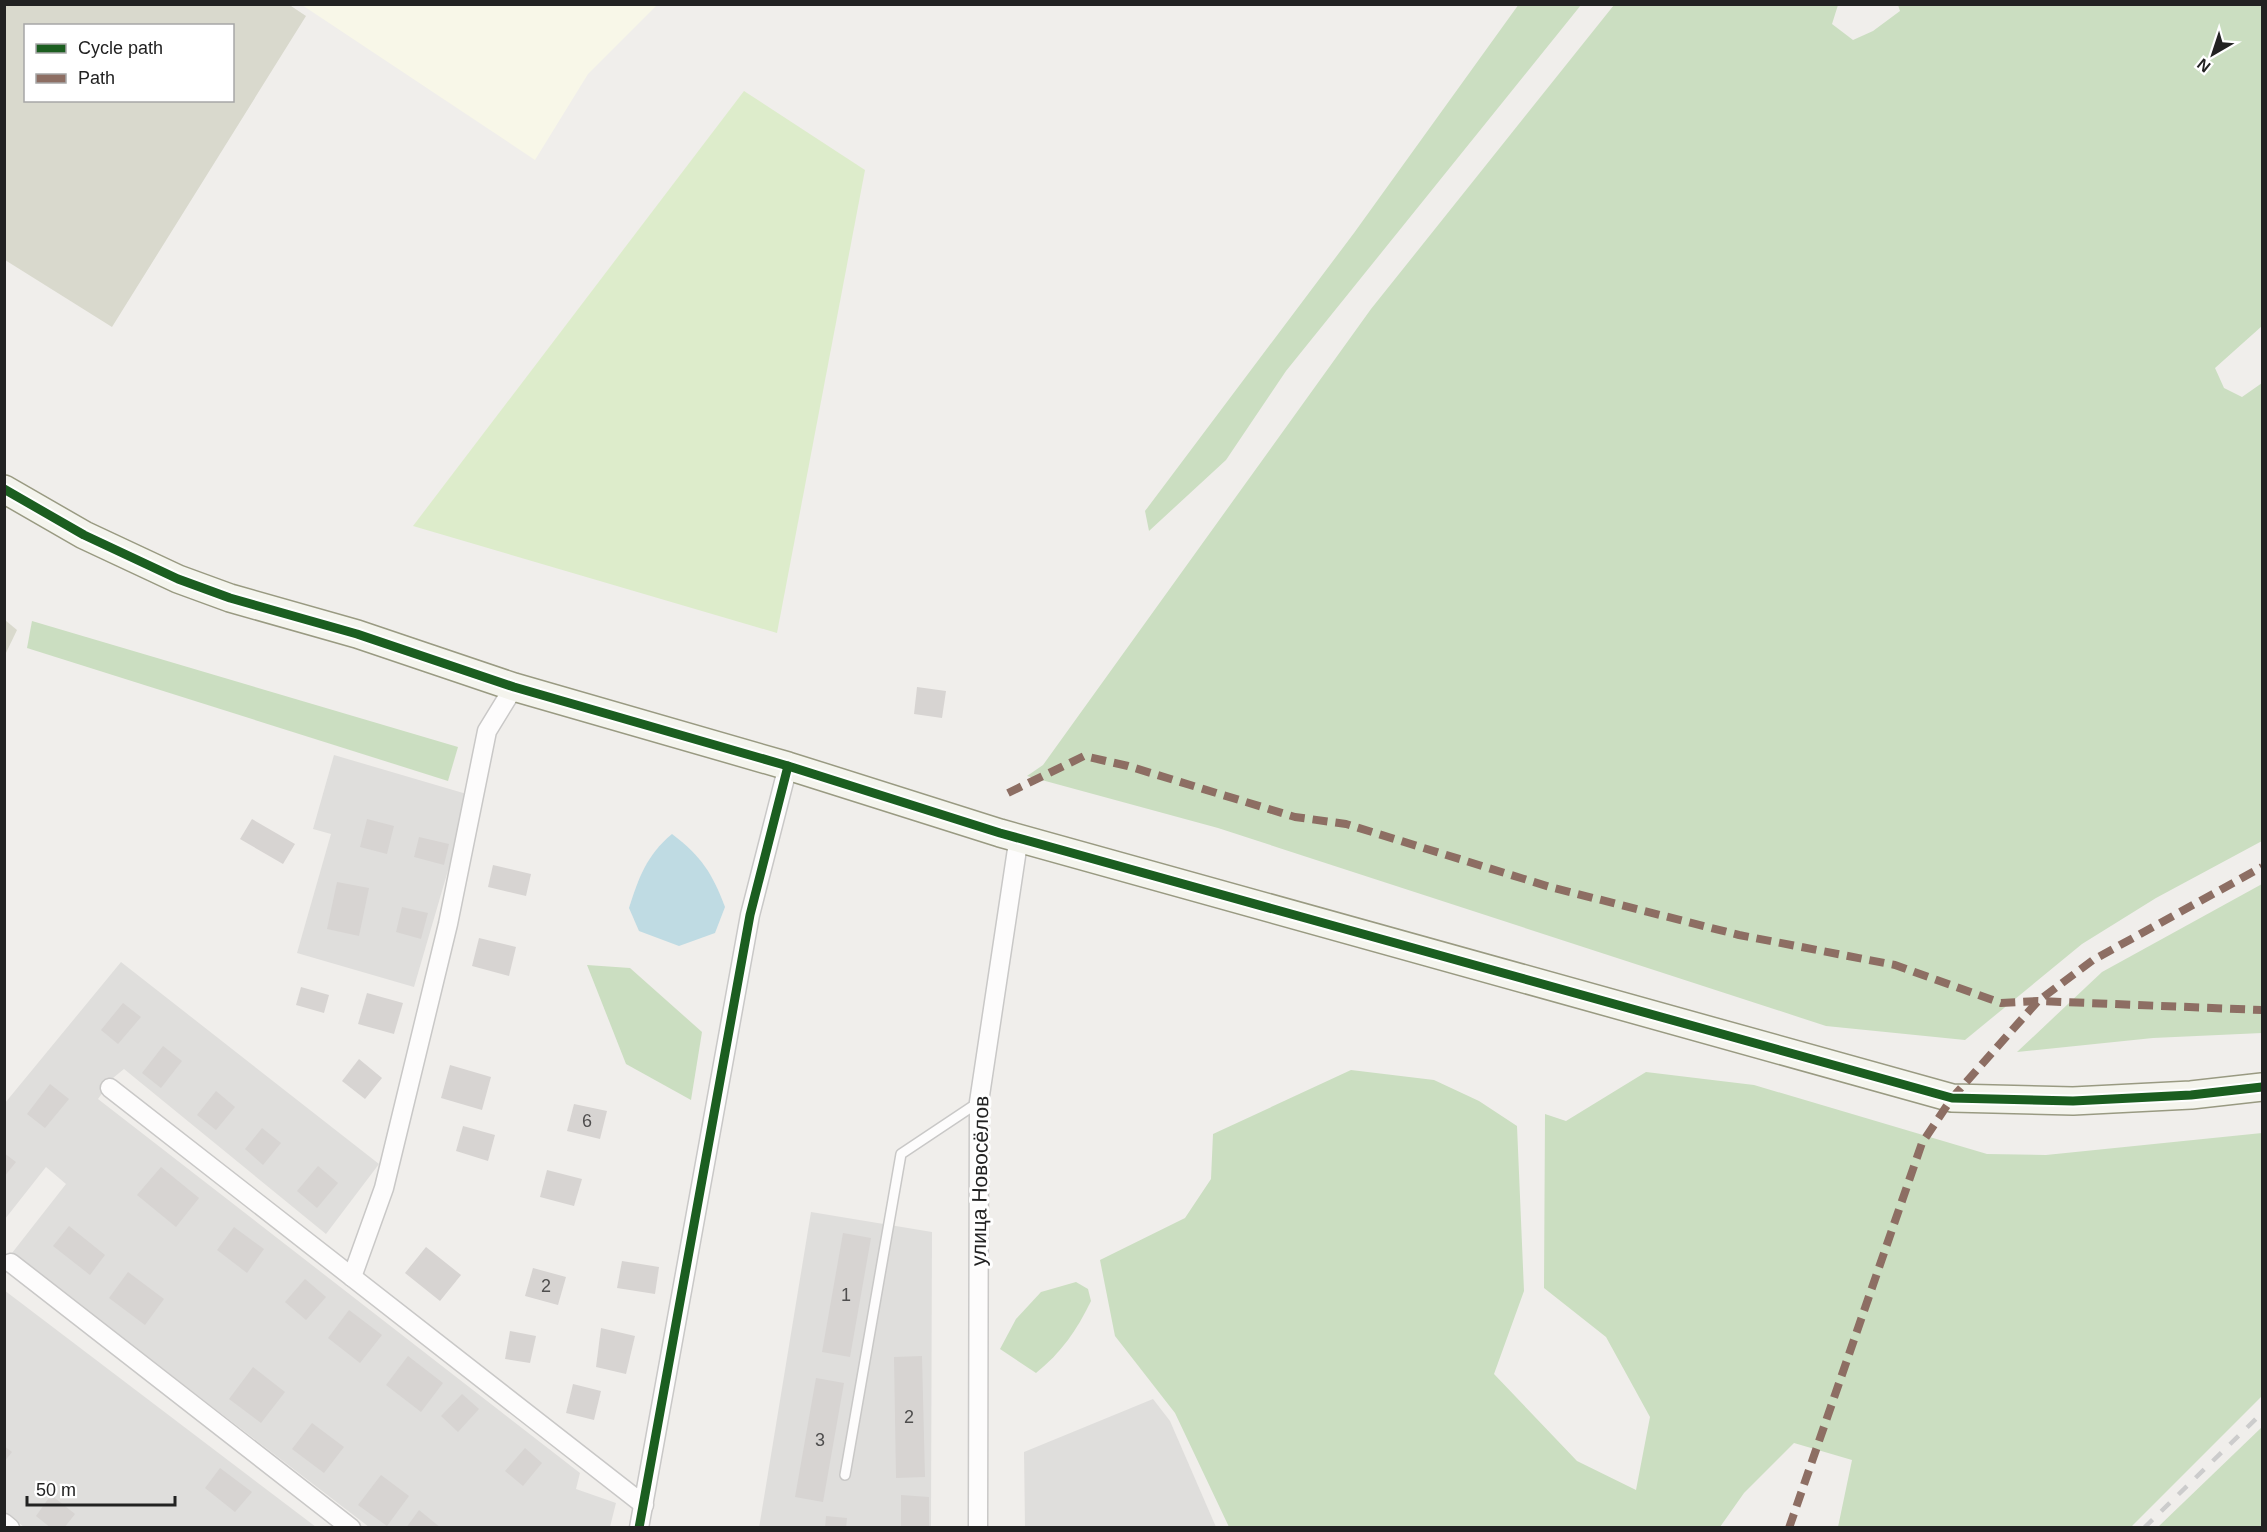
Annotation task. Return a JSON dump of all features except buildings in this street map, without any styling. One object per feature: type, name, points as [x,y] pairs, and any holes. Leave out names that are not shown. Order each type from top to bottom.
[{"type":"street","points":[[4,489],[84,535],[178,579],[230,598],[357,634],[514,687],[1019,836],[1952,1098],[2073,1101],[2191,1095],[2262,1087]]},
{"type":"street","points":[[352,1277],[384,1188],[448,924],[487,731],[514,687]]},
{"type":"street","points":[[639,1527],[750,915],[788,766]]},
{"type":"street","name":"улица Новосёлов","points":[[978,1527],[979,1102],[1019,836]]},
{"type":"street","points":[[110,1088],[644,1505]]},
{"type":"street","points":[[11,1263],[351,1527]]},
{"type":"street","points":[[4,1523],[10,1527]]},
{"type":"lane","points":[[845,1475],[901,1154],[979,1102]]},
{"type":"shaded area","points":[[288,4],[306,16],[112,327],[5,260],[5,5]]},
{"type":"shaded area","points":[[302,5],[657,5],[588,74],[535,160]]},
{"type":"shaded area","points":[[5,620],[17,630],[5,655]]},
{"type":"shaded area","points":[[334,755],[470,795],[414,987],[297,953],[331,834],[313,829]]},
{"type":"shaded area","points":[[121,962],[379,1164],[326,1234],[124,1069],[113,1078],[98,1099],[580,1473],[576,1489],[616,1503],[610,1527],[369,1527],[12,1253],[66,1184],[46,1167],[5,1219],[5,1103]]},
{"type":"shaded area","points":[[811,1212],[932,1232],[931,1527],[759,1528]]},
{"type":"shaded area","points":[[4,1290],[316,1527],[24,1527],[5,1512]]},
{"type":"shaded area","points":[[1153,1399],[1170,1421],[1216,1527],[1025,1527],[1024,1452]]},
{"type":"green space","points":[[1519,4],[1581,5],[1286,371],[1226,460],[1149,531],[1145,511],[1354,233]]},
{"type":"green space","points":[[1614,5],[1838,5],[1832,24],[1853,40],[1873,31],[1900,11],[1898,5],[2262,5],[2262,326],[2215,368],[2224,388],[2242,397],[2262,383],[2262,841],[2156,898],[2082,944],[1965,1040],[1826,1026],[1218,828],[1027,776],[1043,765],[1371,309]]},
{"type":"green space","points":[[744,91],[865,170],[777,633],[413,526]]},
{"type":"green space","points":[[32,621],[458,747],[448,781],[27,648]]},
{"type":"green space","points":[[2262,884],[2262,1033],[2153,1038],[2017,1052],[2102,972]]},
{"type":"green space","points":[[587,965],[630,968],[702,1032],[691,1100],[626,1064]]},
{"type":"green space","points":[[1351,1070],[1434,1080],[1479,1101],[1517,1126],[1524,1291],[1494,1374],[1577,1461],[1636,1490],[1650,1417],[1606,1337],[1544,1288],[1545,1114],[1566,1121],[1646,1072],[1754,1085],[1987,1154],[2046,1155],[2262,1133],[2262,1396],[2131,1527],[1838,1527],[1852,1460],[1794,1443],[1744,1493],[1720,1527],[1229,1527],[1175,1413],[1115,1336],[1100,1260],[1185,1218],[1211,1179],[1213,1134]]},
{"type":"green space","points":[[1076,1282],[1088,1289],[1091,1301],[1068,1340],[1036,1373],[1000,1349],[1016,1319],[1041,1292]]},
{"type":"green space","points":[[2262,1427],[2262,1527],[2158,1527]]},
{"type":"water","points":[[672,834],[705,866],[725,907],[715,933],[679,946],[639,931],[629,908],[644,868],[656,850]]},
{"type":"railway","points":[[2144,1528],[2262,1413]]},
{"type":"marked path","points":[[1008,793],[1084,756],[1128,766],[1295,817],[1346,824],[1550,887],[1739,935],[1895,965],[2001,1003],[2038,1001],[2262,1010]]},
{"type":"marked path","points":[[1789,1528],[1922,1143],[1952,1098],[2038,1001],[2093,960],[2262,867]]},
{"type":"cycle path","points":[[4,489],[84,535],[178,579],[230,598],[357,634],[514,687],[788,766],[1000,833],[1952,1098],[2073,1101],[2191,1095],[2262,1087]]},
{"type":"cycle path","points":[[639,1528],[750,915],[788,766]]}]
